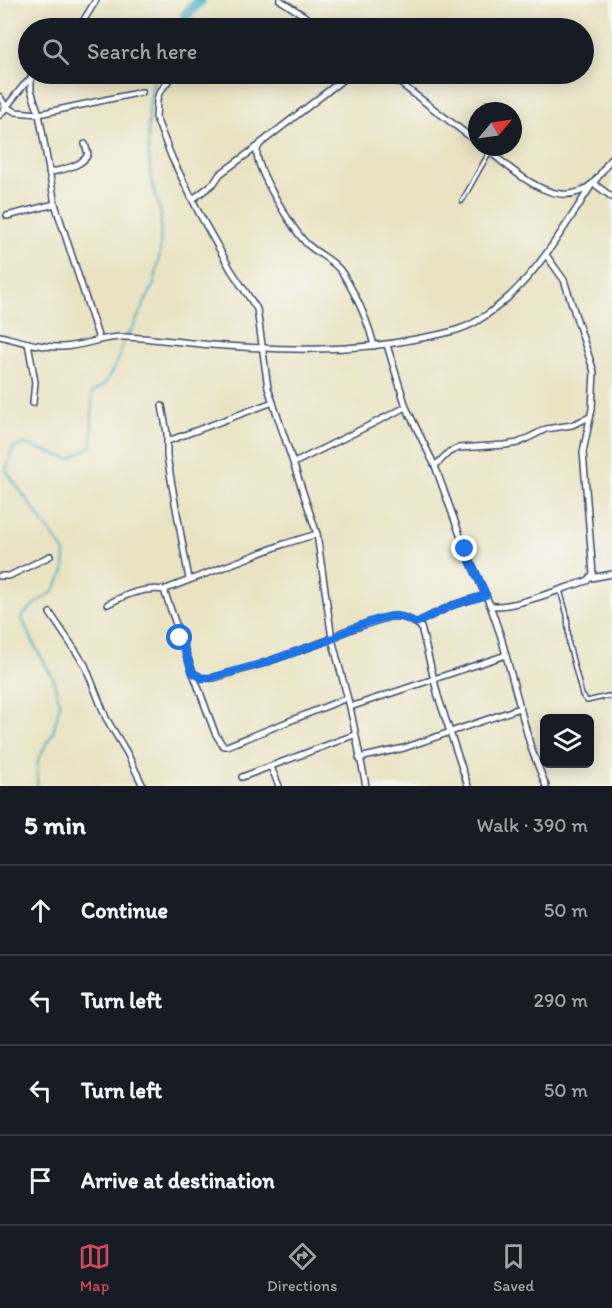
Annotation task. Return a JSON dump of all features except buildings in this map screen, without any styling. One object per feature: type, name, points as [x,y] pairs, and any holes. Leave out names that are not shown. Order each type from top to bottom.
[{"type":"street","points":[[85,18],[96,0]]},
{"type":"street","points":[[280,0],[308,18]]},
{"type":"street","points":[[0,115],[27,84]]},
{"type":"street","points":[[32,84],[31,90],[39,114],[56,204],[99,339]]},
{"type":"street","points":[[166,84],[159,93],[156,118],[172,158],[231,270],[255,304],[264,348],[266,375],[273,402],[317,534],[332,639],[350,707],[366,786]]},
{"type":"street","points":[[194,199],[214,183],[220,174],[337,84]]},
{"type":"street","points":[[401,84],[468,135]]},
{"type":"street","points":[[0,97],[6,107],[16,112],[39,114],[142,92]]},
{"type":"street","points":[[50,173],[72,167],[84,160],[88,154],[85,144]]},
{"type":"street","points":[[257,147],[259,163],[281,208],[297,234],[343,274],[364,313],[374,346]]},
{"type":"street","points":[[496,156],[531,182],[557,194],[571,194],[593,183]]},
{"type":"street","points":[[0,336],[62,348],[99,339],[124,337],[306,350],[387,345],[449,332],[477,322],[495,308],[546,255],[612,156]]},
{"type":"street","points":[[593,183],[612,197]]},
{"type":"street","points":[[7,216],[56,204]]},
{"type":"street","points":[[546,255],[562,276],[594,372],[583,465],[592,559],[591,578]]},
{"type":"street","points":[[28,343],[35,382],[33,403]]},
{"type":"street","points":[[387,345],[406,407],[435,466],[465,549],[490,605],[531,748],[546,786]]},
{"type":"street","points":[[168,441],[273,402]]},
{"type":"street","points":[[162,406],[168,441],[167,456],[189,579]]},
{"type":"street","points":[[294,463],[406,407]]},
{"type":"street","points":[[435,466],[449,452],[458,448],[518,443],[546,429],[572,425],[590,417]]},
{"type":"street","points":[[108,604],[142,590],[153,588],[165,590],[284,544],[317,534]]},
{"type":"street","points":[[0,576],[9,576],[50,556]]},
{"type":"street","points":[[490,605],[500,607],[513,604],[591,578],[612,574]]},
{"type":"street","points":[[165,590],[210,721],[223,746],[347,698]]},
{"type":"street","points":[[416,623],[453,605],[486,595]]},
{"type":"street","points":[[50,613],[85,666],[106,718],[143,786]]},
{"type":"street","points":[[193,673],[202,678],[214,678],[332,639],[342,632],[394,616],[406,618],[421,627],[434,679],[468,786]]},
{"type":"street","points":[[350,707],[506,656]]},
{"type":"street","points":[[360,759],[395,751],[520,708]]},
{"type":"street","points":[[242,777],[354,735]]},
{"type":"street","points":[[271,767],[279,786]]},
{"type":"lane","points":[[462,201],[486,156]]},
{"type":"lane","points":[[560,588],[566,608],[569,645],[582,695],[587,701],[612,697]]},
{"type":"waterway","points":[[186,15],[200,0]]},
{"type":"waterway","points":[[37,786],[38,759],[53,733],[60,704],[53,678],[21,617],[37,602],[53,592],[64,572],[65,552],[6,471],[13,448],[24,444],[70,459],[92,446],[92,393],[104,385],[117,363],[125,337],[132,329],[154,284],[160,253],[161,214],[151,179],[148,145],[152,84]]},
{"type":"route","points":[[180,638],[193,673],[202,678],[214,678],[261,664],[332,639],[342,632],[388,617],[406,618],[416,623],[438,611],[486,595],[465,549]]}]
